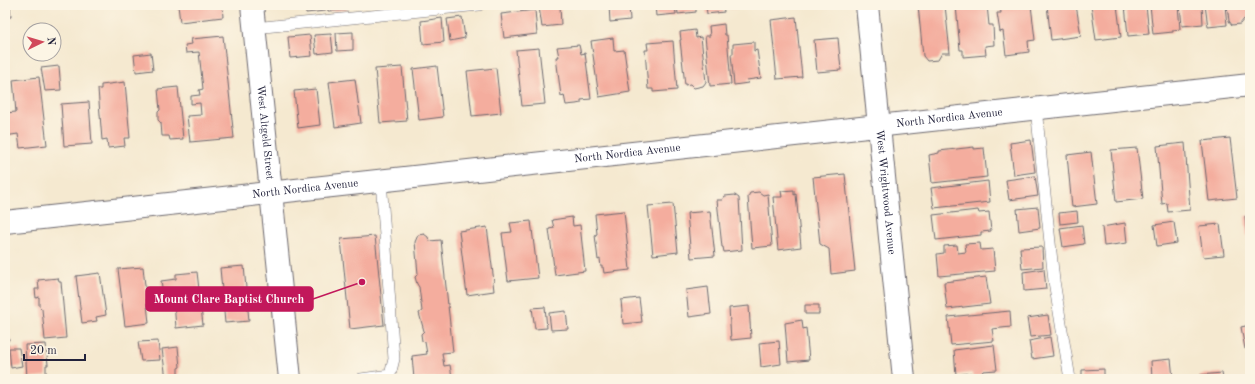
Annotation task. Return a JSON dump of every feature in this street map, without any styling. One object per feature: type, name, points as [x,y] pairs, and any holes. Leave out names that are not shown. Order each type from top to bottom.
[{"type":"street","name":"West Altgeld Street","points":[[252,5],[290,379]]},
{"type":"street","name":"West Wrightwood Avenue","points":[[867,5],[904,379]]},
{"type":"street","name":"North Nordica Avenue","points":[[5,222],[1250,85]]},
{"type":"lane","points":[[254,28],[479,5]]},
{"type":"lane","points":[[1036,108],[1054,281],[1070,379]]},
{"type":"lane","points":[[361,379],[390,375],[394,359],[380,180]]},
{"type":"building","points":[[5,5],[10,5],[11,17],[5,18]]},
{"type":"building","points":[[178,5],[222,5],[223,17],[180,22]]},
{"type":"building","points":[[305,5],[324,5],[325,11],[306,13]]},
{"type":"building","points":[[327,5],[347,5],[347,10],[328,11]]},
{"type":"building","points":[[609,5],[629,5],[630,20],[610,22]]},
{"type":"building","points":[[655,5],[675,5],[676,14],[656,16]]},
{"type":"building","points":[[677,5],[696,5],[696,12],[678,14]]},
{"type":"building","points":[[706,5],[723,5],[724,12],[707,14]]},
{"type":"building","points":[[730,5],[752,5],[752,6],[730,9]]},
{"type":"building","points":[[918,5],[945,5],[950,53],[942,53],[938,60],[927,61],[923,56]]},
{"type":"building","points":[[956,5],[987,5],[989,25],[993,25],[994,45],[985,46],[986,55],[963,57],[963,50],[960,50]]},
{"type":"building","points":[[1000,5],[1031,5],[1035,40],[1028,41],[1029,52],[1006,55],[1003,31],[1000,32],[997,13],[1001,13]]},
{"type":"building","points":[[1047,5],[1076,5],[1081,36],[1051,40]]},
{"type":"building","points":[[1091,5],[1117,5],[1121,37],[1096,40]]},
{"type":"building","points":[[1125,5],[1146,5],[1149,34],[1128,36]]},
{"type":"building","points":[[1150,5],[1178,5],[1180,29],[1173,30],[1173,32],[1153,34]]},
{"type":"building","points":[[1180,5],[1202,5],[1203,24],[1182,26]]},
{"type":"building","points":[[1205,5],[1225,5],[1227,25],[1208,27]]},
{"type":"building","points":[[1227,5],[1248,5],[1249,18],[1244,19],[1240,24],[1232,25],[1229,21]]},
{"type":"building","points":[[560,6],[561,25],[542,27],[539,7]]},
{"type":"building","points":[[535,10],[537,34],[504,38],[501,14]]},
{"type":"building","points":[[462,17],[465,38],[450,41],[447,19]]},
{"type":"building","points":[[796,17],[802,77],[777,79],[771,20]]},
{"type":"building","points":[[442,18],[444,42],[423,44],[421,21]]},
{"type":"building","points":[[724,24],[725,35],[727,35],[731,84],[710,86],[705,36],[710,36],[709,26]]},
{"type":"building","points":[[695,30],[696,38],[701,37],[706,82],[703,86],[694,88],[690,84],[685,85],[680,32]]},
{"type":"building","points":[[353,32],[353,50],[337,51],[336,33]]},
{"type":"building","points":[[331,34],[333,52],[316,54],[314,35]]},
{"type":"building","points":[[310,35],[312,56],[290,58],[288,37]]},
{"type":"building","points":[[223,36],[234,138],[190,142],[187,116],[201,115],[200,103],[191,104],[191,96],[200,95],[199,90],[203,89],[199,52],[186,53],[185,45],[192,44],[191,39]]},
{"type":"building","points":[[613,38],[614,51],[624,50],[630,92],[599,97],[591,41]]},
{"type":"building","points":[[838,38],[841,70],[817,72],[814,40]]},
{"type":"building","points":[[673,41],[677,90],[653,92],[653,89],[648,89],[645,50],[648,50],[647,43]]},
{"type":"building","points":[[754,42],[754,51],[757,50],[761,78],[747,80],[748,83],[734,85],[731,54],[733,54],[733,44]]},
{"type":"building","points":[[579,45],[581,54],[585,53],[591,99],[581,100],[581,103],[566,105],[564,95],[561,96],[556,57],[559,57],[557,47]]},
{"type":"building","points":[[539,48],[545,104],[522,106],[516,50]]},
{"type":"building","points":[[151,53],[153,70],[136,72],[134,55]]},
{"type":"building","points":[[59,66],[61,90],[45,91],[41,68]]},
{"type":"building","points":[[437,66],[443,117],[419,120],[413,69]]},
{"type":"building","points":[[402,67],[407,121],[380,123],[375,69]]},
{"type":"building","points":[[496,68],[501,113],[472,116],[467,71]]},
{"type":"building","points":[[39,77],[47,145],[20,148],[18,134],[5,136],[5,113],[16,112],[13,80]]},
{"type":"building","points":[[355,79],[361,123],[335,127],[329,82]]},
{"type":"building","points":[[125,82],[130,138],[124,138],[125,146],[108,148],[107,139],[102,140],[98,89],[101,89],[101,85]]},
{"type":"building","points":[[178,87],[183,139],[170,140],[169,136],[162,136],[161,123],[158,120],[158,112],[160,110],[158,89]]},
{"type":"building","points":[[316,89],[320,125],[298,128],[294,91]]},
{"type":"building","points":[[89,102],[92,144],[64,146],[61,104]]},
{"type":"building","points":[[1230,138],[1237,198],[1209,201],[1202,141]]},
{"type":"building","points":[[1031,140],[1035,172],[1014,175],[1010,143]]},
{"type":"building","points":[[1185,143],[1190,210],[1168,212],[1167,203],[1162,204],[1157,146]]},
{"type":"building","points":[[974,147],[974,149],[984,148],[987,177],[932,183],[929,155],[939,153],[939,151]]},
{"type":"building","points":[[1137,148],[1143,199],[1116,202],[1111,150]]},
{"type":"building","points":[[1091,152],[1097,204],[1072,207],[1067,155]]},
{"type":"building","points":[[845,174],[855,271],[831,274],[829,249],[820,244],[813,177]]},
{"type":"building","points":[[1035,176],[1038,196],[1009,200],[1006,180]]},
{"type":"building","points":[[988,181],[990,202],[934,208],[931,188]]},
{"type":"building","points":[[794,190],[794,195],[796,194],[801,247],[778,250],[773,197],[782,197],[781,191]]},
{"type":"building","points":[[759,192],[763,195],[768,194],[772,246],[752,248],[748,197],[750,193]]},
{"type":"building","points":[[735,195],[739,198],[742,250],[724,252],[722,247],[717,200],[722,200],[725,196]]},
{"type":"building","points":[[673,204],[678,252],[653,255],[648,206]]},
{"type":"building","points":[[1038,207],[1040,228],[1019,231],[1017,209]]},
{"type":"building","points":[[978,210],[979,213],[989,212],[991,231],[981,232],[981,235],[936,240],[933,215]]},
{"type":"building","points":[[624,211],[630,270],[604,273],[603,267],[601,267],[600,259],[598,260],[595,235],[597,234],[595,214]]},
{"type":"building","points":[[710,211],[715,256],[691,258],[687,213]]},
{"type":"building","points":[[1077,211],[1078,222],[1060,224],[1059,213]]},
{"type":"building","points":[[1245,216],[1250,216],[1250,236],[1247,237]]},
{"type":"building","points":[[572,217],[573,226],[580,225],[585,271],[555,275],[549,229],[554,228],[552,220]]},
{"type":"building","points":[[531,221],[538,278],[508,281],[502,233],[512,232],[510,223]]},
{"type":"building","points":[[1174,222],[1177,243],[1157,246],[1154,225]]},
{"type":"building","points":[[1125,223],[1127,243],[1104,246],[1102,227]]},
{"type":"building","points":[[1220,224],[1224,255],[1203,257],[1199,226]]},
{"type":"building","points":[[1082,225],[1084,244],[1063,247],[1060,228]]},
{"type":"building","points":[[487,227],[494,291],[467,295],[459,231]]},
{"type":"building","points":[[424,234],[428,237],[429,241],[441,240],[453,352],[442,353],[444,366],[450,365],[452,377],[414,379],[412,356],[427,354],[425,342],[422,341],[421,334],[424,331],[419,313],[422,311],[419,287],[415,277],[418,274],[415,242],[418,235]]},
{"type":"building","points":[[375,236],[384,325],[350,329],[341,239]]},
{"type":"building","points":[[980,243],[981,250],[993,249],[995,271],[939,276],[937,254],[944,253],[944,246],[957,245],[958,253],[966,252],[965,244]]},
{"type":"building","points":[[1042,247],[1043,267],[1022,269],[1020,248]]},
{"type":"building","points":[[244,266],[249,321],[225,323],[220,268]]},
{"type":"building","points":[[143,267],[149,323],[125,326],[118,269]]},
{"type":"building","points":[[1044,269],[1046,289],[1024,291],[1023,272]]},
{"type":"building","points":[[197,272],[203,325],[176,328],[174,302],[164,303],[161,281],[176,279],[176,274]]},
{"type":"building","points":[[100,273],[106,315],[96,317],[97,321],[82,323],[76,276]]},
{"type":"building","points":[[986,277],[990,304],[947,309],[944,282]]},
{"type":"building","points":[[58,278],[59,282],[61,282],[66,338],[45,340],[42,309],[39,306],[39,297],[36,298],[35,289],[39,289],[38,280]]},
{"type":"building","points":[[708,287],[711,314],[689,317],[686,290]]},
{"type":"building","points":[[639,298],[642,322],[623,324],[621,300]]},
{"type":"building","points":[[805,305],[819,305],[819,314],[805,314]]},
{"type":"building","points":[[749,306],[751,338],[731,340],[729,308]]},
{"type":"building","points":[[545,307],[547,328],[535,329],[532,308]]},
{"type":"building","points":[[566,311],[568,329],[551,330],[549,313]]},
{"type":"building","points":[[1010,311],[1011,327],[992,329],[994,341],[951,345],[948,317]]},
{"type":"building","points":[[5,313],[9,340],[7,341],[8,346],[5,346]]},
{"type":"building","points":[[1048,315],[1051,335],[1030,337],[1027,318]]},
{"type":"building","points":[[802,320],[803,329],[806,328],[809,360],[788,362],[785,323]]},
{"type":"building","points":[[1250,325],[1250,348],[1245,349],[1241,327]]},
{"type":"building","points":[[1050,337],[1053,356],[1032,359],[1029,341]]},
{"type":"building","points":[[158,341],[160,360],[141,361],[138,342]]},
{"type":"building","points":[[779,341],[781,364],[761,367],[759,343]]},
{"type":"building","points":[[46,344],[48,365],[46,365],[46,376],[27,378],[25,345]]},
{"type":"building","points":[[994,345],[997,370],[983,371],[979,376],[974,376],[971,373],[956,375],[954,350]]},
{"type":"building","points":[[178,347],[180,367],[178,368],[178,379],[166,379],[162,349]]},
{"type":"building","points":[[9,348],[19,348],[22,366],[11,368]]},
{"type":"building","points":[[1171,359],[1173,378],[1152,379],[1151,361]]},
{"type":"building","points":[[1104,369],[1104,379],[1082,379],[1082,370]]},
{"type":"building","points":[[1222,373],[1223,379],[1200,379],[1200,375]]},
{"type":"place","name":"Mount Clare Baptist Church","points":[[362,282]]}]
